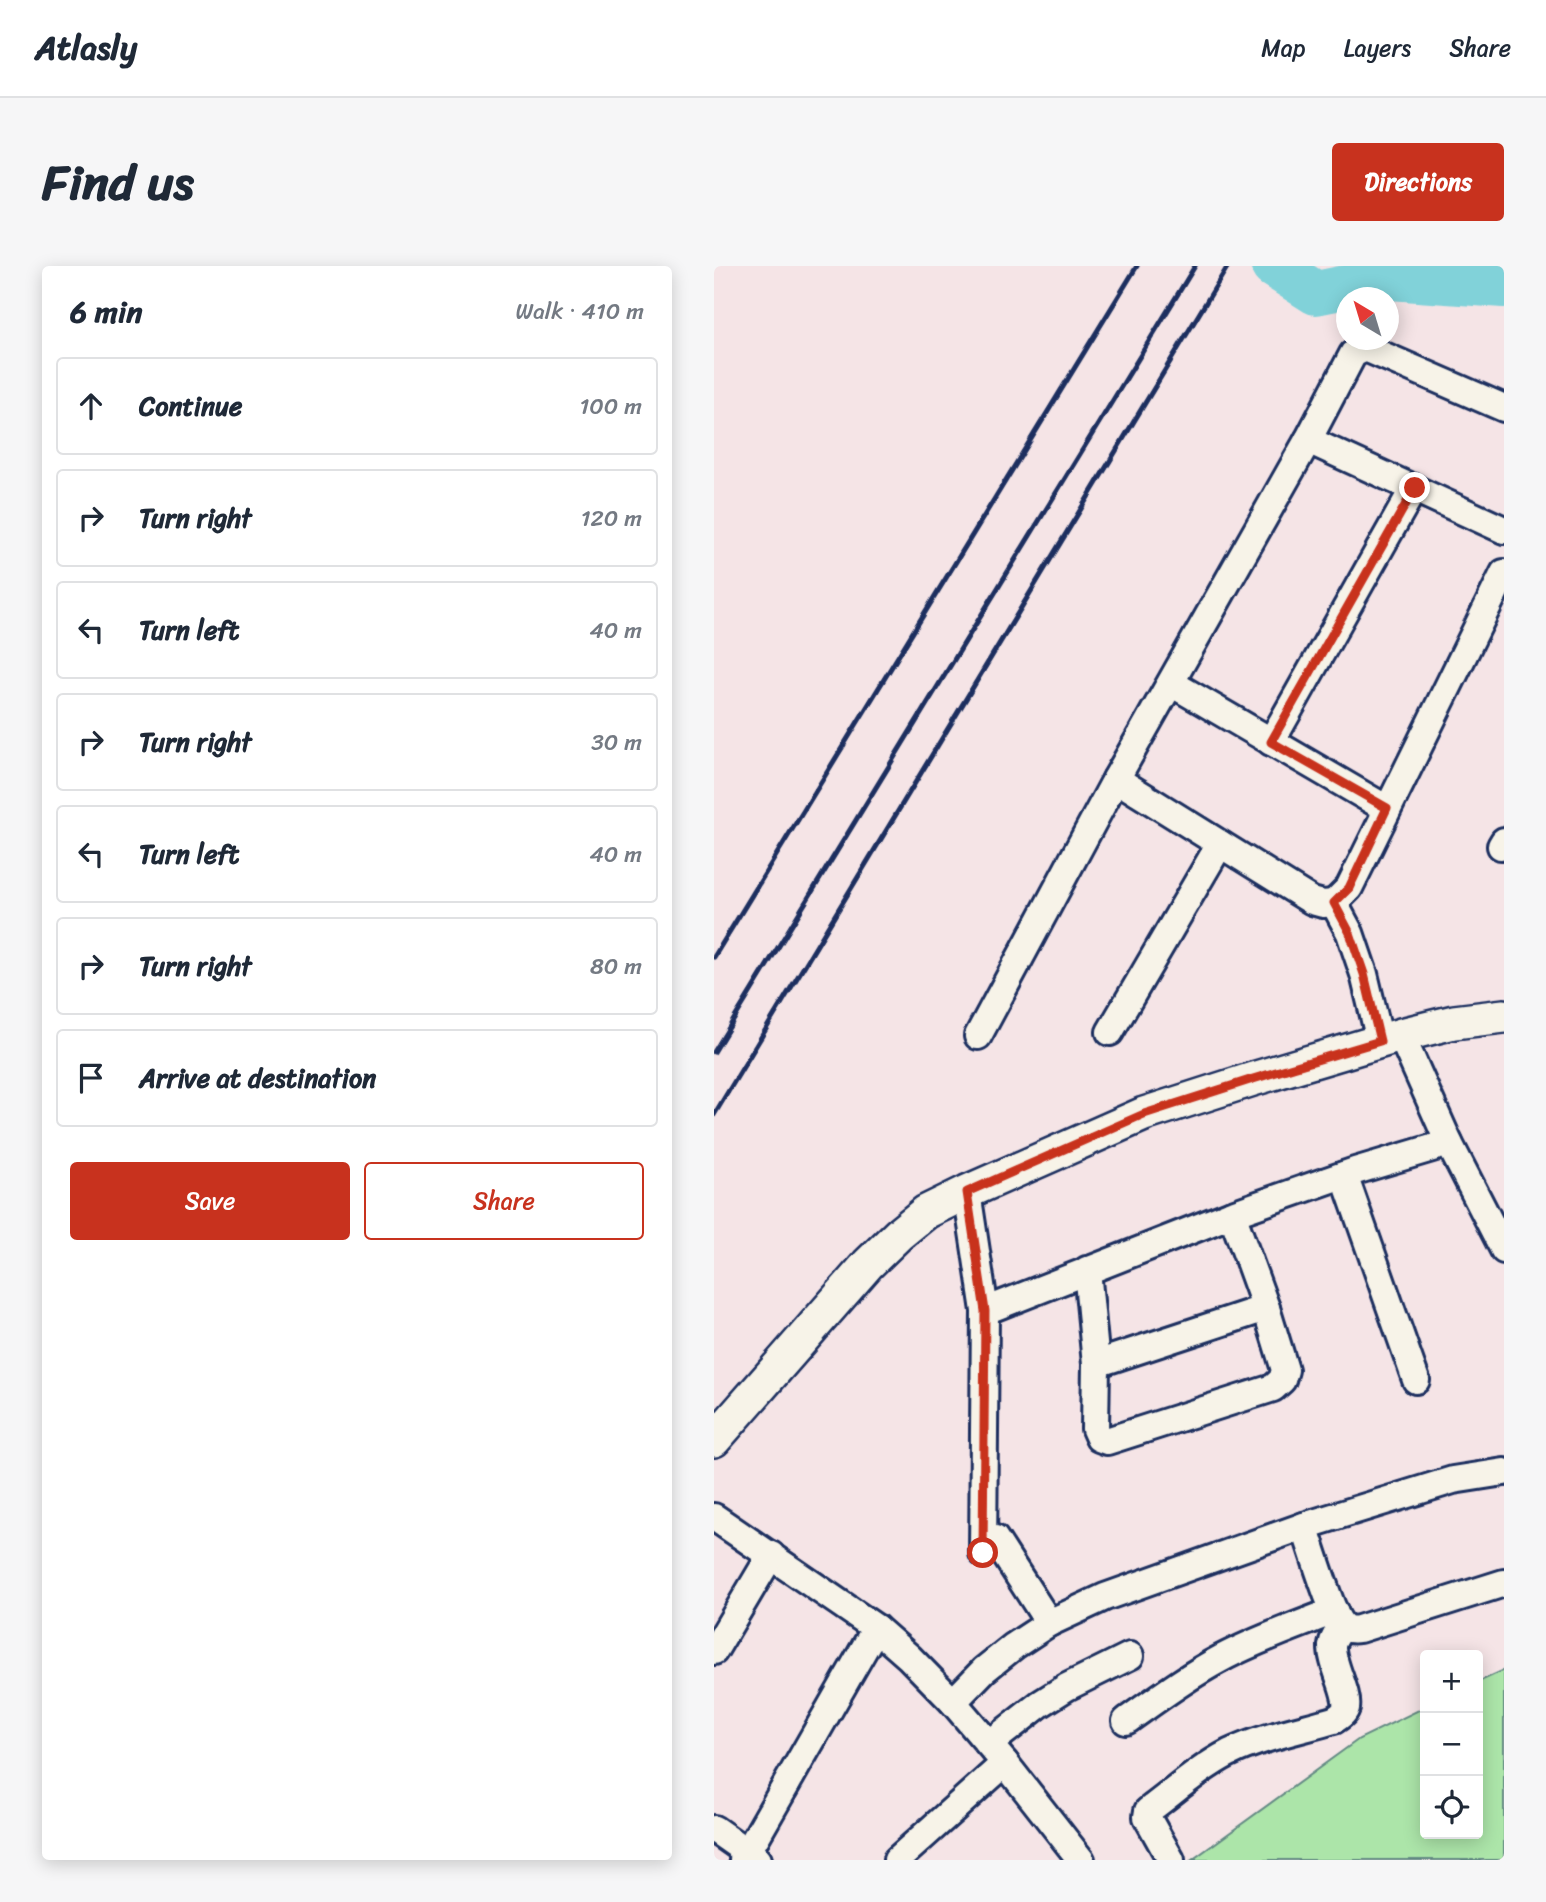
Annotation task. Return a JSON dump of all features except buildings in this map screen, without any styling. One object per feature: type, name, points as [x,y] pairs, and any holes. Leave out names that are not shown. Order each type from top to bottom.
[{"type":"street","points":[[978,1036],[1116,779],[1308,440],[1353,354],[1368,349],[1504,408]]},
{"type":"street","points":[[1308,440],[1504,530]]},
{"type":"street","points":[[1271,742],[1415,488]]},
{"type":"street","points":[[1116,779],[1312,901],[1334,903],[1349,888],[1504,573]]},
{"type":"street","points":[[1171,683],[1387,808]]},
{"type":"street","points":[[1110,1032],[1220,844]]},
{"type":"street","points":[[1334,903],[1350,933],[1391,1038],[1504,1250]]},
{"type":"street","points":[[714,1440],[868,1264],[926,1212],[1144,1114],[1391,1038],[1454,1022],[1504,1016]]},
{"type":"street","points":[[985,1311],[1232,1214],[1344,1175],[1449,1143]]},
{"type":"street","points":[[1344,1175],[1416,1380]]},
{"type":"street","points":[[967,1192],[985,1311],[989,1546],[1049,1622]]},
{"type":"street","points":[[1087,1270],[1096,1364],[1095,1429],[1099,1438],[1107,1441],[1273,1388],[1282,1380],[1284,1370],[1266,1308],[1232,1214]]},
{"type":"street","points":[[1096,1364],[1266,1308]]},
{"type":"street","points":[[953,1702],[984,1670],[1014,1646],[1049,1622],[1105,1597],[1304,1527],[1453,1480],[1504,1472]]},
{"type":"street","points":[[714,1517],[876,1629],[909,1657],[997,1753],[1081,1860]]},
{"type":"street","points":[[1304,1527],[1338,1619],[1350,1630],[1504,1583]]},
{"type":"street","points":[[714,1651],[771,1555]]},
{"type":"street","points":[[1126,1721],[1222,1658],[1258,1641],[1338,1619]]},
{"type":"street","points":[[1171,1860],[1147,1817],[1148,1811],[1210,1764],[1231,1752],[1342,1716],[1346,1701],[1332,1646],[1338,1619]]},
{"type":"street","points":[[714,1829],[749,1858],[876,1629]]},
{"type":"street","points":[[897,1860],[1040,1704],[1067,1687],[1130,1656]]},
{"type":"green space","points":[[1504,1670],[1504,1860],[1192,1860],[1359,1739],[1420,1709],[1420,1839],[1483,1839],[1483,1680]]},
{"type":"waterway","points":[[1273,266],[1316,293],[1390,278],[1504,286]]},
{"type":"railway","points":[[714,957],[1137,266]]},
{"type":"railway","points":[[714,1052],[1195,266]]},
{"type":"railway","points":[[714,1115],[1228,266]]},
{"type":"route","points":[[983,1553],[985,1311],[967,1192],[1144,1114],[1380,1041],[1364,974],[1350,933],[1334,903],[1349,888],[1387,808],[1271,742],[1415,488]]}]
